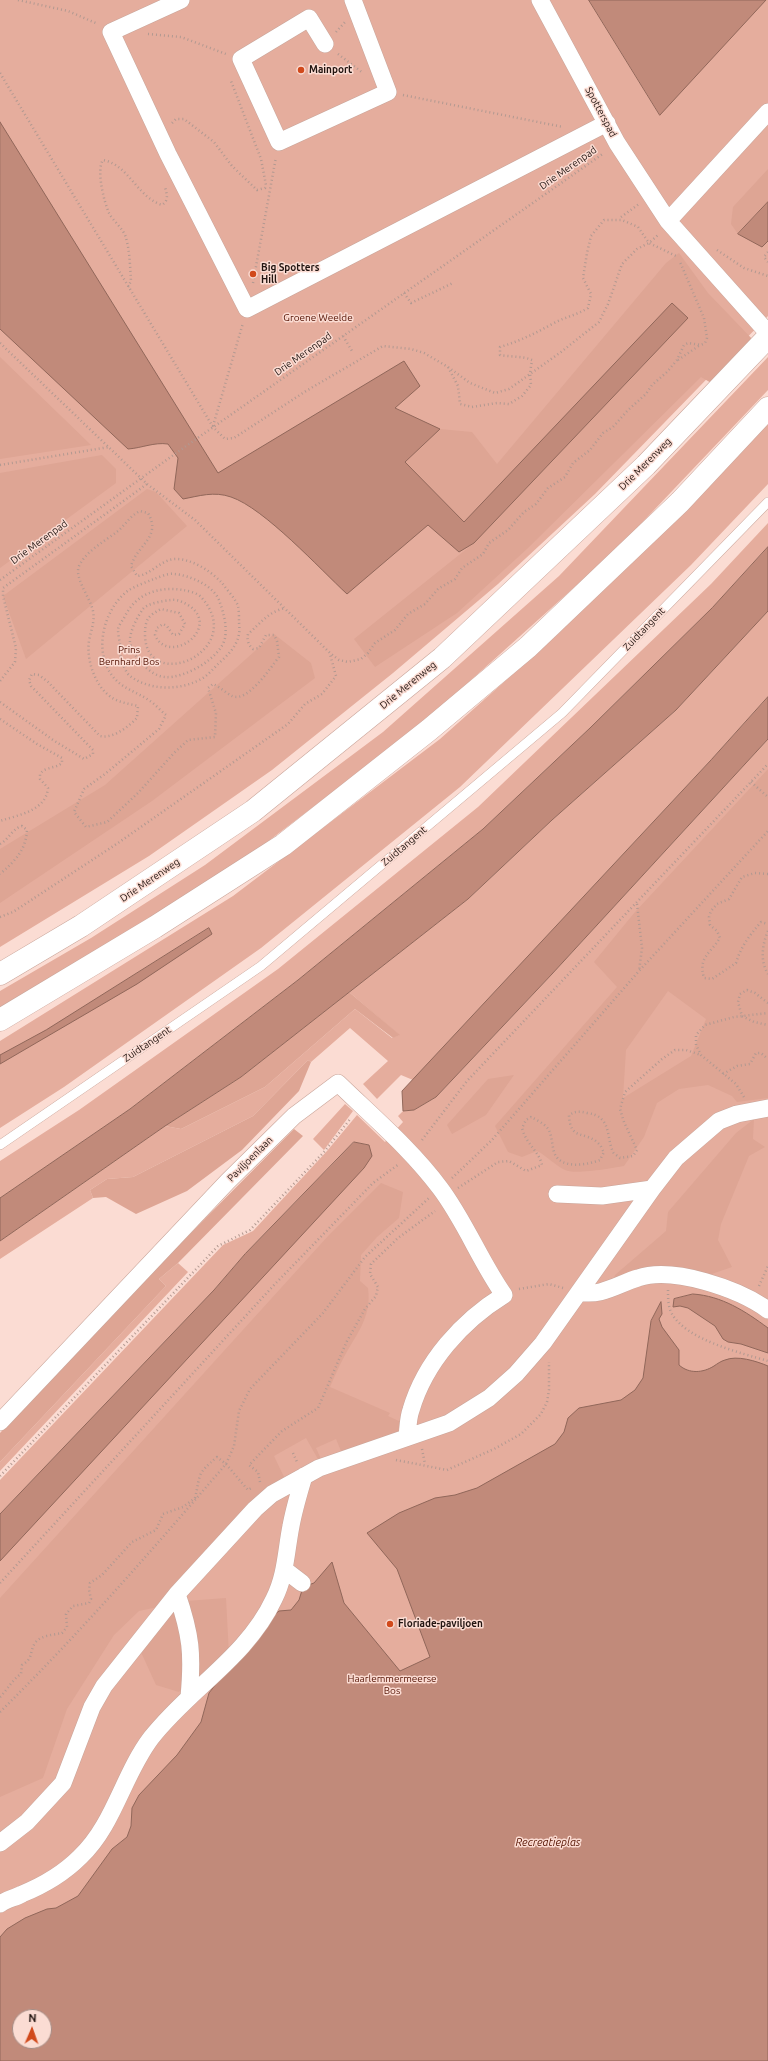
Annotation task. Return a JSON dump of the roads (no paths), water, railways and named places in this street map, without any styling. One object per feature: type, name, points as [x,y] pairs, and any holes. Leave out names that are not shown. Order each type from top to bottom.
[{"type":"highway","name":"Drie Merenweg","points":[[0,974],[81,926],[253,811],[442,658],[646,465],[764,331]]},
{"type":"highway","points":[[0,1020],[155,927],[283,845],[423,734],[545,631],[680,502],[768,408]]},
{"type":"street","points":[[181,0],[112,32],[168,154],[247,309],[607,124]]},
{"type":"street","name":"Spotterspad","points":[[540,0],[617,143],[668,221],[764,331]]},
{"type":"street","points":[[325,44],[309,18],[241,59],[279,142],[388,92],[355,5]]},
{"type":"street","points":[[668,221],[768,112]]},
{"type":"street","name":"Paviljoenlaan","points":[[0,1422],[228,1181],[294,1116],[338,1083],[412,1155],[442,1193],[490,1276],[504,1295],[483,1308],[456,1332],[436,1361],[423,1382],[411,1410],[407,1437]]},
{"type":"street","points":[[0,1843],[27,1822],[64,1783],[92,1707],[104,1686],[177,1594],[255,1509],[272,1494],[319,1468],[449,1423],[489,1398],[516,1374],[543,1343],[652,1189],[676,1158],[719,1121],[736,1114],[760,1110]]},
{"type":"street","points":[[557,1194],[602,1196],[652,1189]]},
{"type":"street","points":[[579,1292],[588,1294],[601,1292],[639,1277],[654,1275],[667,1276],[719,1285],[753,1300],[768,1310]]},
{"type":"street","points":[[0,1904],[42,1885],[65,1871],[82,1856],[100,1834],[135,1763],[151,1739],[182,1702],[215,1675],[240,1649],[266,1615],[281,1584],[285,1570],[291,1528],[304,1476]]},
{"type":"street","points":[[285,1570],[302,1583]]},
{"type":"street","points":[[177,1594],[188,1625],[192,1649],[189,1697]]},
{"type":"lane","name":"Zuidtangent","points":[[0,1144],[273,956],[562,713],[768,502]]},
{"type":"water","points":[[589,0],[766,0],[660,115]]},
{"type":"water","points":[[0,122],[218,473],[404,361],[420,386],[395,408],[440,429],[405,462],[464,522],[672,303],[688,318],[474,543],[459,552],[428,525],[347,594],[291,540],[259,513],[244,503],[231,497],[219,494],[183,499],[174,489],[178,458],[168,444],[158,444],[128,449],[0,329]]},
{"type":"water","points":[[768,202],[768,241],[762,247],[738,234]]},
{"type":"water","points":[[768,547],[768,611],[676,710],[552,820],[468,899],[241,1077],[165,1126],[0,1241],[0,1198],[130,1109],[298,980],[483,829],[590,728],[712,608]]},
{"type":"water","points":[[768,697],[768,739],[552,974],[436,1097],[414,1110],[403,1111],[402,1091]]},
{"type":"water","points":[[209,928],[212,934],[137,984],[0,1064],[0,1055],[46,1030]]},
{"type":"water","points":[[354,1142],[369,1145],[372,1156],[364,1168],[0,1561],[0,1514],[214,1290],[245,1254]]},
{"type":"water","points":[[693,1294],[704,1295],[733,1305],[768,1328],[768,1353],[741,1344],[728,1342],[723,1339],[715,1326],[688,1308],[680,1306],[673,1307],[674,1299]]},
{"type":"water","name":"Recreatieplas","points":[[661,1302],[662,1314],[659,1319],[662,1327],[679,1350],[679,1365],[683,1368],[696,1372],[710,1368],[724,1360],[735,1358],[741,1358],[768,1366],[768,2061],[0,2061],[0,1937],[7,1929],[25,1918],[47,1909],[56,1908],[78,1896],[112,1849],[127,1837],[131,1826],[132,1808],[139,1795],[177,1755],[201,1722],[209,1693],[219,1680],[240,1661],[269,1619],[279,1611],[291,1610],[299,1600],[303,1587],[314,1583],[332,1562],[344,1603],[400,1671],[430,1657],[397,1569],[367,1533],[399,1513],[435,1498],[455,1495],[477,1488],[555,1444],[564,1432],[568,1418],[579,1408],[621,1400],[635,1390],[643,1378],[651,1321]]},
{"type":"place","name":"Mainport","points":[[301,70]]},
{"type":"place","name":"Big Spotters Hill","points":[[253,274]]},
{"type":"place","name":"Floriade-paviljoen","points":[[390,1624]]},
{"type":"park label","name":"Groene Weelde","points":[[318,318]]},
{"type":"park label","name":"Prins Bernhard Bos","points":[[129,656]]},
{"type":"park label","name":"Haarlemmermeerse Bos","points":[[392,1684]]}]
